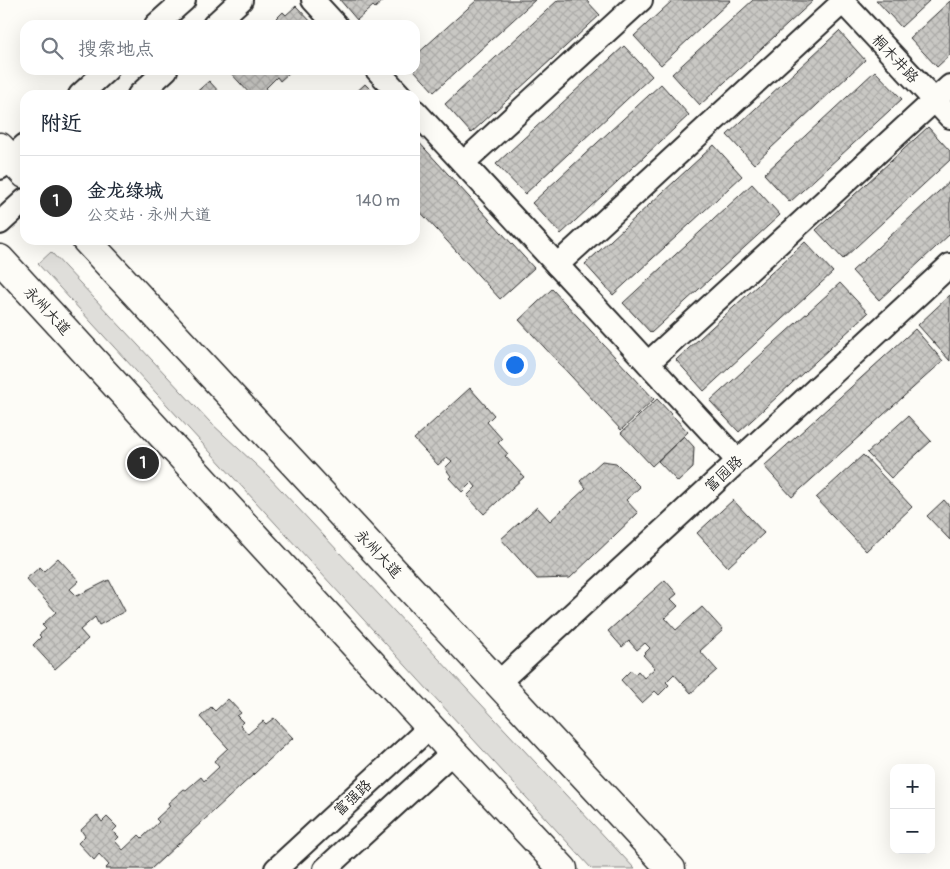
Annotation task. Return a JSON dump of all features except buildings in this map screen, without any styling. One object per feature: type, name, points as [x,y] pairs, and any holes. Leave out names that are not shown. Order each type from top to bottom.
[{"type":"main road","name":"永州大道","points":[[91,245],[670,869]]},
{"type":"main road","name":"永州大道","points":[[0,259],[562,869]]},
{"type":"street","points":[[162,20],[184,0]]},
{"type":"street","points":[[219,20],[241,0]]},
{"type":"street","points":[[312,0],[331,20]]},
{"type":"street","points":[[463,163],[641,0]]},
{"type":"street","points":[[557,265],[843,1]]},
{"type":"street","name":"桐木井路","points":[[843,1],[942,93],[950,117]]},
{"type":"street","points":[[85,90],[102,75]]},
{"type":"street","points":[[144,90],[161,75]]},
{"type":"street","points":[[382,75],[395,90]]},
{"type":"street","points":[[648,363],[942,93]]},
{"type":"street","points":[[420,116],[738,461]]},
{"type":"street","points":[[0,223],[20,205]]},
{"type":"street","name":"富园路","points":[[498,684],[950,265]]},
{"type":"street","name":"富强路","points":[[276,869],[430,727]]},
{"type":"street","points":[[325,869],[453,752]]},
{"type":"shaded area","points":[[51,252],[210,422],[268,476],[635,869],[591,868],[38,264]]},
{"type":"place","name":"金龙绿城","points":[[143,463]]}]
